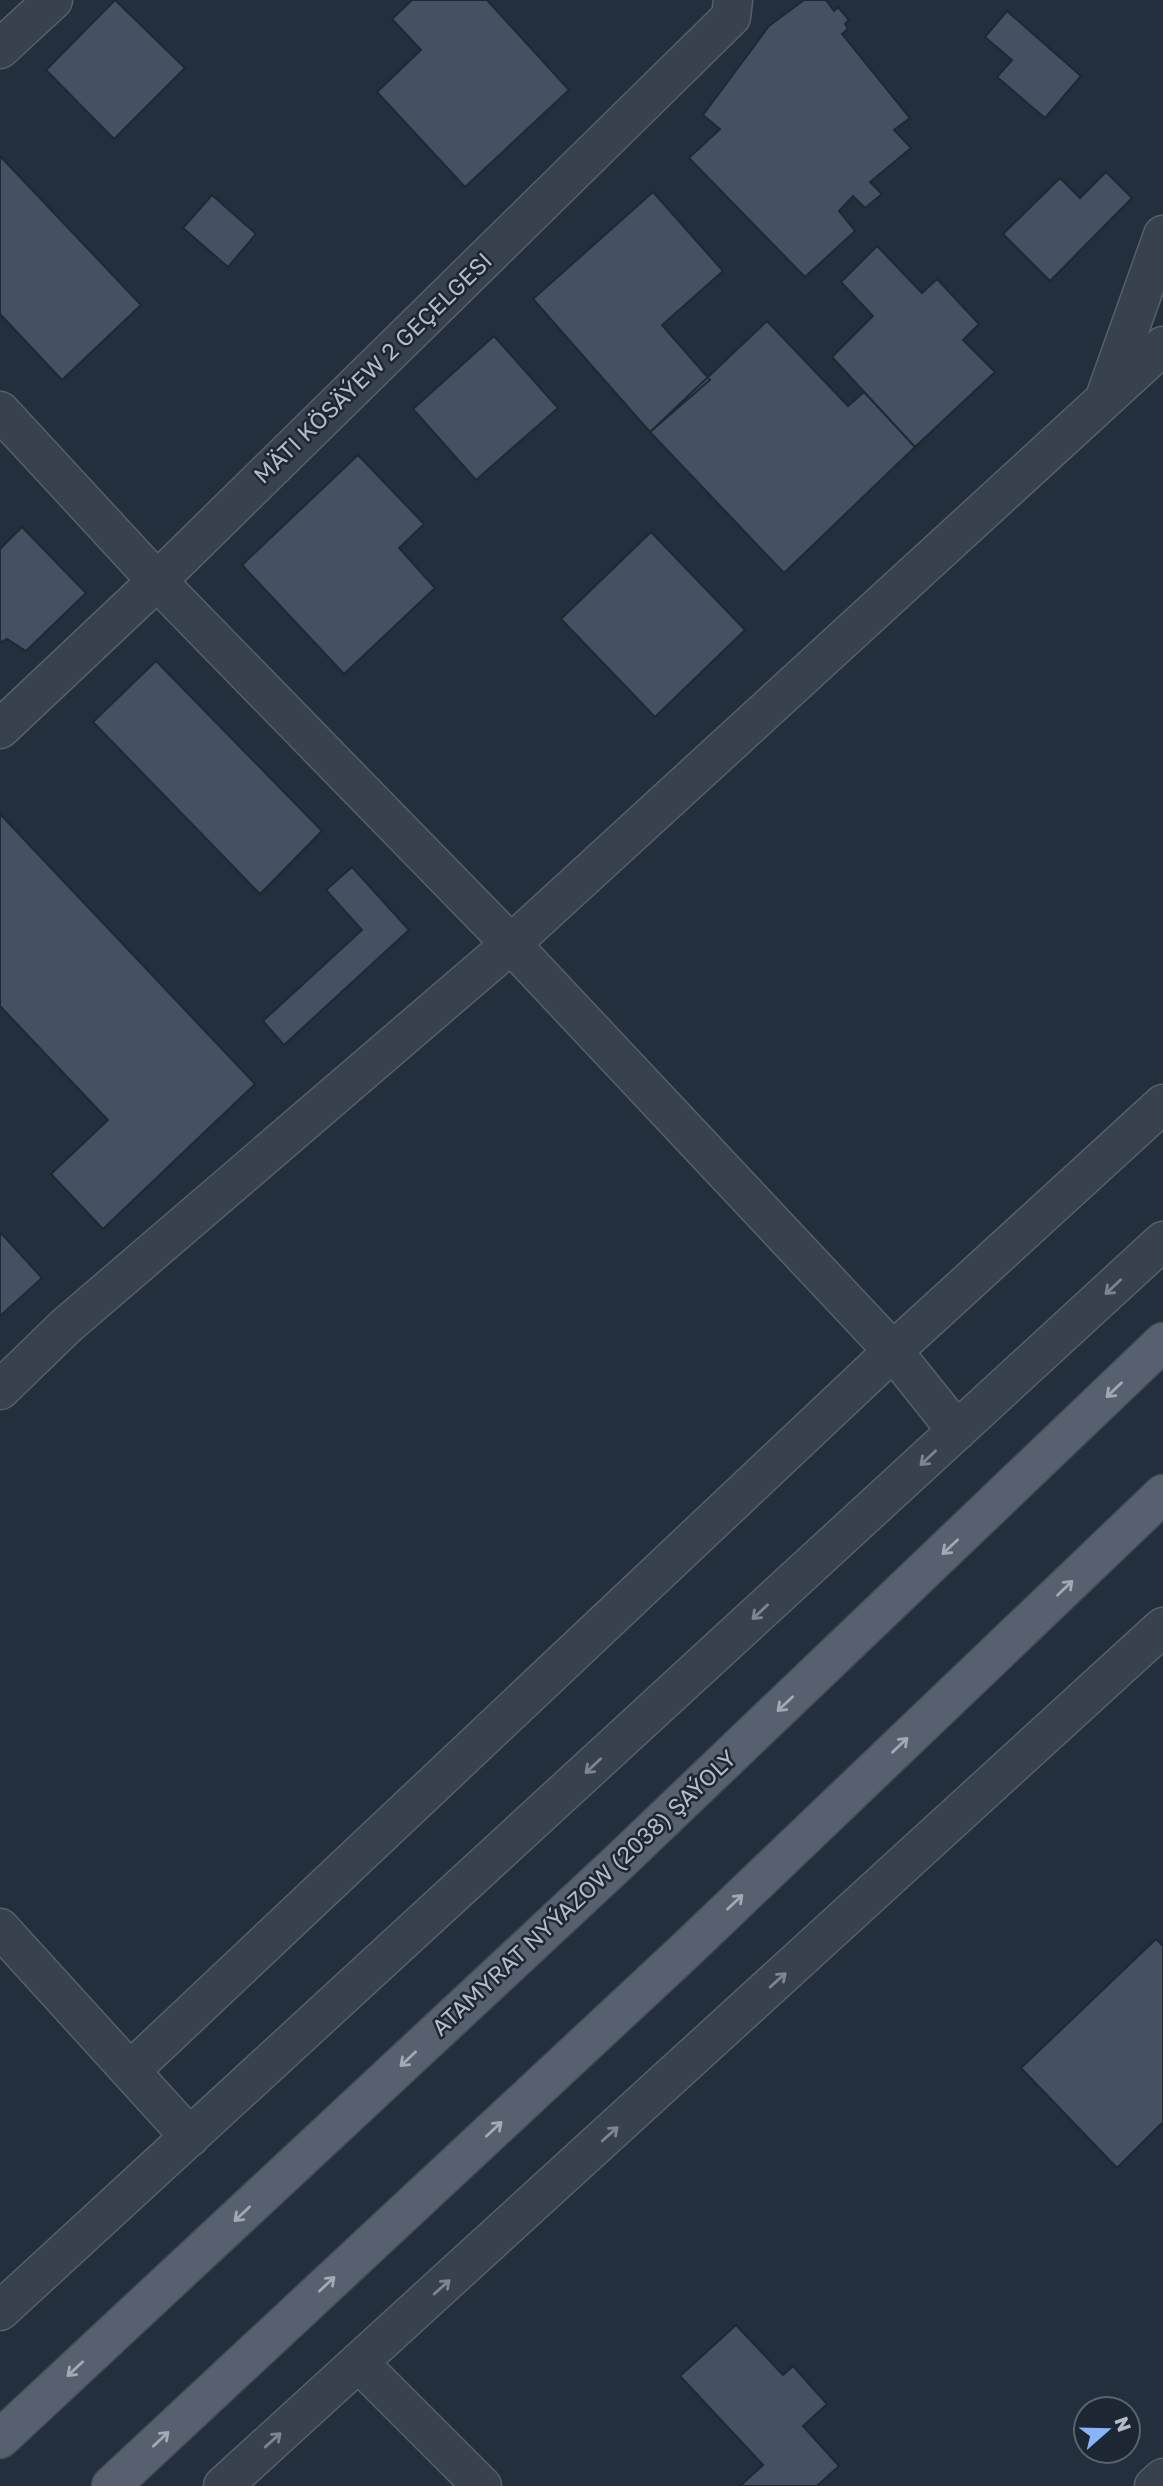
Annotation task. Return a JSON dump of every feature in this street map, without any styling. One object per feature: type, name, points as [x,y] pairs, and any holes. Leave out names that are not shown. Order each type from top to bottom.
[{"type":"main road","name":"ATAMYRAT NYÝAZOW (2038) ŞAÝOLY","points":[[0,2439],[609,1871],[1163,1342]]},
{"type":"main road","points":[[111,2486],[686,1950],[1163,1494]]},
{"type":"street","points":[[0,49],[53,0]]},
{"type":"street","name":"MÄTI KÖSÄÝEW 2 GEÇELGESI","points":[[0,729],[157,580],[731,17],[733,0]]},
{"type":"street","points":[[1104,401],[1163,235]]},
{"type":"street","points":[[0,1390],[66,1326],[511,944],[1163,346]]},
{"type":"street","points":[[0,411],[157,580],[511,944],[893,1351],[957,1431]]},
{"type":"street","points":[[130,2071],[893,1351],[1163,1104]]},
{"type":"street","points":[[0,2311],[1163,1241]]},
{"type":"street","points":[[223,2486],[1163,1628]]},
{"type":"street","points":[[0,1928],[190,2137]]},
{"type":"street","points":[[359,2363],[482,2486]]},
{"type":"street","points":[[1154,2486],[1163,2478]]},
{"type":"building","points":[[115,0],[185,68],[114,139],[46,70]]},
{"type":"building","points":[[412,0],[487,0],[569,90],[465,187],[377,92],[421,50],[392,19]]},
{"type":"building","points":[[804,0],[826,0],[834,11],[838,7],[849,20],[845,24],[848,29],[842,34],[910,118],[894,130],[911,148],[870,182],[882,194],[865,208],[853,196],[839,211],[855,231],[805,277],[689,158],[720,129],[703,115],[769,26]]},
{"type":"building","points":[[1007,11],[1081,76],[1045,118],[997,77],[1012,60],[985,37]]},
{"type":"building","points":[[0,156],[141,305],[62,380],[0,314]]},
{"type":"building","points":[[1106,172],[1132,198],[1050,281],[1003,234],[1060,178],[1080,198]]},
{"type":"building","points":[[653,192],[723,271],[662,325],[710,380],[650,432],[533,299]]},
{"type":"building","points":[[212,195],[256,234],[228,267],[183,228]]},
{"type":"building","points":[[877,246],[922,293],[937,279],[979,324],[963,340],[995,372],[915,447],[832,357],[873,316],[841,282]]},
{"type":"building","points":[[767,321],[848,406],[864,392],[915,447],[784,573],[650,432]]},
{"type":"building","points":[[494,336],[558,408],[476,480],[413,409]]},
{"type":"building","points":[[358,455],[424,524],[399,548],[435,588],[344,674],[242,565]]},
{"type":"building","points":[[22,527],[86,593],[26,651],[7,639],[0,643],[0,549]]},
{"type":"building","points":[[651,532],[745,630],[655,717],[561,619]]},
{"type":"building","points":[[156,661],[322,831],[260,894],[93,722]]},
{"type":"building","points":[[0,814],[255,1084],[103,1229],[51,1174],[108,1120],[0,1006]]},
{"type":"building","points":[[352,867],[409,930],[284,1045],[263,1021],[362,930],[326,890]]},
{"type":"building","points":[[0,1232],[42,1278],[0,1316]]},
{"type":"building","points":[[1156,1939],[1163,1946],[1163,2126],[1161,2124],[1117,2168],[1021,2068]]},
{"type":"building","points":[[736,2325],[783,2375],[793,2366],[827,2404],[803,2426],[839,2466],[817,2486],[740,2486],[763,2465],[680,2376]]}]
